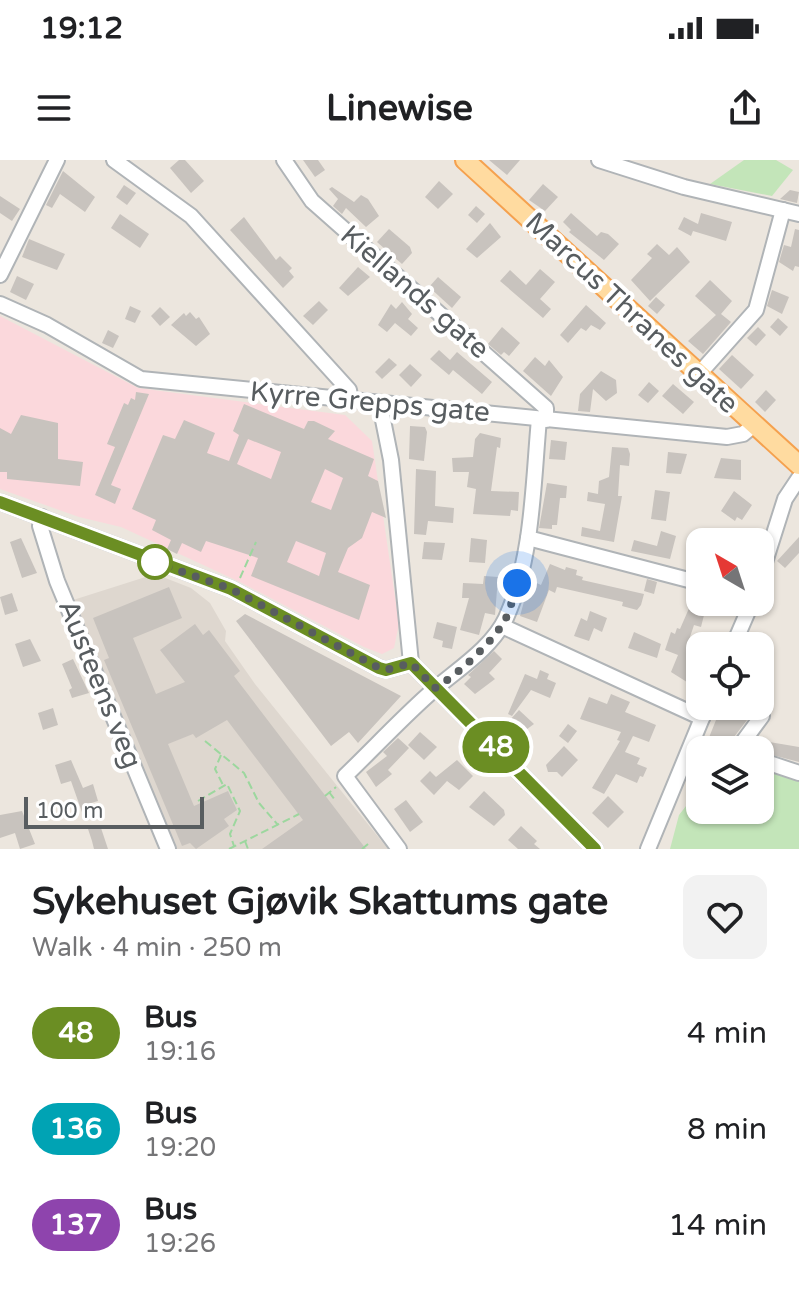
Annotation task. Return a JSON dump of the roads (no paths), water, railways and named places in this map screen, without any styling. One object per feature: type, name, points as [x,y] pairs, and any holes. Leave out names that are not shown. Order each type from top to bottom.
[{"type":"main road","name":"Marcus Thranes gate","points":[[465,160],[799,465]]},
{"type":"street","points":[[0,275],[57,160]]},
{"type":"street","points":[[114,160],[191,216],[349,390],[351,402]]},
{"type":"street","name":"Kiellands gate","points":[[284,160],[312,201],[546,408],[543,419]]},
{"type":"street","points":[[599,160],[684,187],[799,214]]},
{"type":"street","points":[[699,374],[756,310],[783,210]]},
{"type":"street","name":"Kyrre Grepps gate","points":[[0,304],[47,325],[141,379],[727,437],[743,434],[754,425]]},
{"type":"street","points":[[380,405],[391,460],[411,663],[595,849]]},
{"type":"street","points":[[399,849],[345,778],[502,626],[528,538],[543,419]]},
{"type":"street","points":[[774,534],[785,499],[799,478]]},
{"type":"street","points":[[0,502],[231,589],[379,668],[386,670],[411,663]]},
{"type":"street","name":"Austeens veg","points":[[42,517],[40,526],[57,581],[168,849]]},
{"type":"street","points":[[528,538],[686,579]]},
{"type":"street","points":[[502,626],[686,704]]},
{"type":"street","points":[[648,849],[702,720]]},
{"type":"street","points":[[774,765],[799,773]]}]
